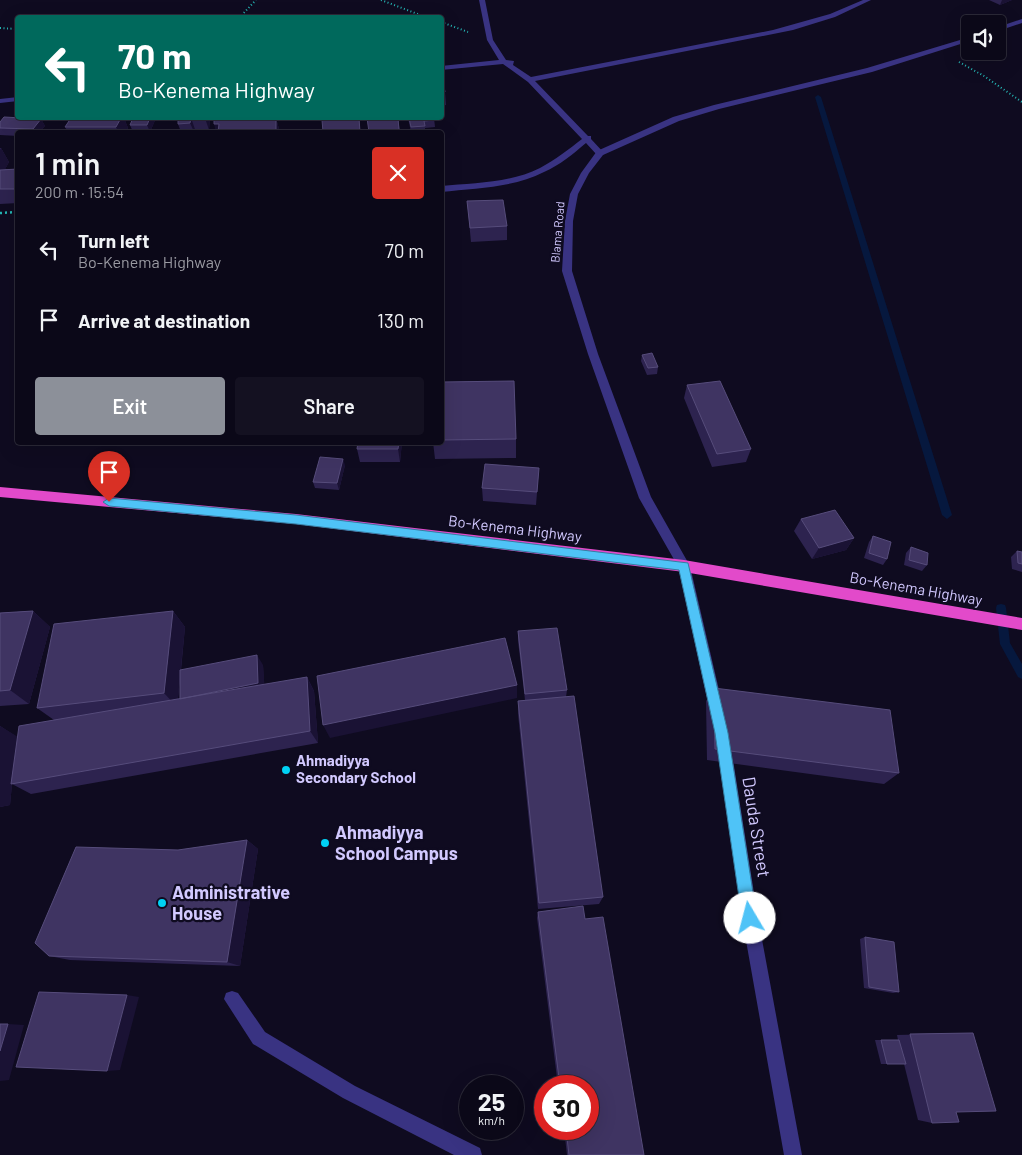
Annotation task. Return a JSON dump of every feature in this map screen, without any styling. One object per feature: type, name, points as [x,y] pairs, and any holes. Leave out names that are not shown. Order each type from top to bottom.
[{"type":"highway","name":"Bo-Kenema Highway","points":[[0,492],[296,519],[684,566],[1022,624]]},
{"type":"street","points":[[482,0],[490,40],[504,62]]},
{"type":"street","points":[[529,80],[609,62],[768,34],[828,16],[868,0]]},
{"type":"street","points":[[1006,26],[1022,21]]},
{"type":"street","name":"Blama Road","points":[[684,566],[644,498],[593,354],[567,271],[569,221],[574,194],[585,173],[600,153],[676,119],[869,70],[961,42]]},
{"type":"street","points":[[444,68],[504,62],[512,63],[588,138],[600,153]]},
{"type":"street","points":[[0,101],[15,99]]},
{"type":"street","points":[[444,189],[514,180],[537,172],[562,158],[588,138]]},
{"type":"street","name":"Dauda Street","points":[[684,566],[721,728],[750,918],[793,1155]]},
{"type":"street","points":[[232,999],[259,1038],[349,1092],[473,1155]]},
{"type":"path","points":[[242,15],[256,0]]},
{"type":"path","points":[[381,0],[420,15]]},
{"type":"path","points":[[0,28],[15,29]]},
{"type":"path","points":[[936,50],[984,76],[1022,102]]},
{"type":"path","points":[[0,213],[15,212]]},
{"type":"building","points":[[4,117],[15,118],[15,120],[40,120],[33,129],[0,128],[0,122]]},
{"type":"building","points":[[70,120],[120,120],[116,127],[65,127]]},
{"type":"building","points":[[132,120],[149,120],[147,125],[130,125]]},
{"type":"building","points":[[178,120],[191,120],[190,123],[178,124]]},
{"type":"building","points":[[214,120],[276,120],[276,130],[218,130],[219,124],[214,124]]},
{"type":"building","points":[[322,120],[359,120],[360,130],[323,130]]},
{"type":"building","points":[[367,120],[398,120],[399,130],[369,130]]},
{"type":"building","points":[[409,120],[434,120],[424,121],[425,126],[411,127]]},
{"type":"building","points":[[15,169],[15,189],[0,189],[0,170]]},
{"type":"building","points":[[503,200],[507,226],[470,228],[467,201]]},
{"type":"building","points":[[652,353],[658,367],[648,368],[642,355]]},
{"type":"building","points":[[514,381],[516,439],[444,440],[444,382]]},
{"type":"building","points":[[720,381],[751,449],[717,454],[687,385]]},
{"type":"building","points":[[358,445],[399,445],[398,449],[357,449]]},
{"type":"building","points":[[320,457],[343,459],[337,483],[313,482]]},
{"type":"building","points":[[485,464],[539,468],[537,492],[482,488]]},
{"type":"building","points":[[835,510],[854,538],[819,548],[801,519]]},
{"type":"building","points":[[873,536],[891,542],[887,559],[869,553]]},
{"type":"building","points":[[911,547],[928,553],[927,565],[909,560]]},
{"type":"building","points":[[1017,551],[1022,552],[1022,564],[1018,563]]},
{"type":"building","points":[[33,611],[10,690],[0,691],[0,613]]},
{"type":"building","points":[[173,611],[164,693],[37,708],[54,624]]},
{"type":"building","points":[[557,628],[567,690],[525,694],[518,631]]},
{"type":"building","points":[[505,638],[517,685],[323,725],[317,676]]},
{"type":"building","points":[[257,655],[258,683],[180,699],[180,670]]},
{"type":"building","points":[[307,677],[310,731],[11,784],[19,726]]},
{"type":"building","points":[[714,688],[890,710],[899,773],[715,749]]},
{"type":"building","points":[[574,696],[603,897],[539,903],[518,701]]},
{"type":"building","name":"Administrative House","points":[[247,840],[227,962],[49,956],[35,943],[76,847],[178,850]]},
{"type":"building","points":[[583,906],[585,919],[603,917],[644,1155],[569,1155],[567,1140],[599,1140],[599,1075],[559,1075],[538,912]]},
{"type":"building","points":[[865,937],[894,942],[899,992],[869,987]]},
{"type":"building","points":[[39,992],[127,995],[107,1071],[16,1067]]},
{"type":"building","points":[[0,1024],[8,1024],[0,1051]]},
{"type":"building","points":[[973,1033],[996,1111],[956,1112],[959,1122],[932,1123],[910,1034]]},
{"type":"building","points":[[881,1040],[899,1040],[906,1064],[887,1064]]},
{"type":"waterway","points":[[818,97],[947,515]]},
{"type":"waterway","points":[[1001,608],[1005,644],[1022,674]]},
{"type":"place","name":"Ahmadiyya Secondary School","points":[[286,770]]},
{"type":"place","name":"Ahmadiyya School Campus","points":[[325,843]]},
{"type":"place","name":"Administrative House","points":[[162,903]]},
{"type":"route","points":[[109,502],[296,519],[684,566],[722,733],[750,918]]}]
